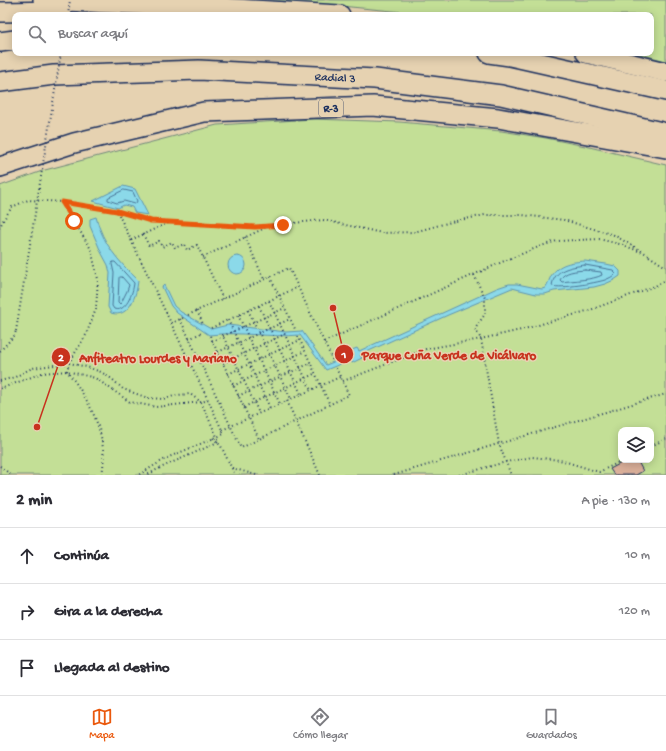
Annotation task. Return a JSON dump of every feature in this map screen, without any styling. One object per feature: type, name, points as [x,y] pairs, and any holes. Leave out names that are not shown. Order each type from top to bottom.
[{"type":"highway","points":[[43,0],[288,12]]},
{"type":"highway","points":[[0,12],[201,7]]},
{"type":"highway","points":[[0,42],[12,40]]},
{"type":"highway","points":[[510,56],[666,91]]},
{"type":"highway","points":[[599,56],[666,72]]},
{"type":"highway","name":"Radial 3","points":[[0,82],[54,75],[199,70],[375,78],[501,95],[666,133]]},
{"type":"highway","name":"R-3","points":[[0,167],[74,143],[204,112],[373,106],[498,118],[666,148]]},
{"type":"path","points":[[68,12],[70,0]]},
{"type":"path","points":[[0,351],[14,336],[16,331],[61,56]]},
{"type":"path","points":[[0,228],[2,222],[12,208],[28,200],[62,202],[117,211],[151,221],[267,227],[323,220],[382,233],[414,232],[485,215],[522,215],[564,220],[614,234],[666,267]]},
{"type":"path","points":[[62,202],[91,249],[98,280],[96,309],[86,335],[69,363],[67,371]]},
{"type":"path","points":[[117,211],[224,434],[169,457],[138,475]]},
{"type":"path","points":[[131,240],[170,222]]},
{"type":"path","points":[[203,257],[267,227]]},
{"type":"path","points":[[143,234],[149,246],[160,241],[162,247],[172,242],[175,248],[184,244],[187,250],[197,245],[223,299]]},
{"type":"path","points":[[245,237],[264,279]]},
{"type":"path","points":[[324,342],[508,259],[558,241],[599,239],[623,245],[650,256]]},
{"type":"path","points":[[188,316],[288,268],[333,361]]},
{"type":"path","points":[[474,275],[485,298],[485,314],[475,329],[481,339],[498,444],[511,475]]},
{"type":"path","points":[[270,277],[296,331]]},
{"type":"path","points":[[343,381],[426,349],[521,330],[590,310],[655,286],[666,280]]},
{"type":"path","points":[[211,328],[298,287]]},
{"type":"path","points":[[269,301],[311,390]]},
{"type":"path","points":[[259,306],[301,394]]},
{"type":"path","points":[[212,341],[222,335],[285,308]]},
{"type":"path","points":[[248,310],[290,399]]},
{"type":"path","points":[[197,311],[204,324]]},
{"type":"path","points":[[238,315],[280,404]]},
{"type":"path","points":[[171,323],[183,318]]},
{"type":"path","points":[[218,352],[290,318]]},
{"type":"path","points":[[180,319],[241,448],[350,395],[336,368]]},
{"type":"path","points":[[228,320],[270,408]]},
{"type":"path","points":[[189,339],[203,332]]},
{"type":"path","points":[[223,363],[285,334]]},
{"type":"path","points":[[222,335],[259,413]]},
{"type":"path","points":[[210,336],[259,439]]},
{"type":"path","points":[[298,336],[330,405]]},
{"type":"path","points":[[228,374],[300,340]]},
{"type":"path","points":[[233,386],[305,351]]},
{"type":"path","points":[[0,381],[15,377],[32,368],[69,363],[101,372],[123,389],[148,398],[163,399],[178,395],[190,394],[201,402],[219,441],[217,442]]},
{"type":"path","points":[[238,396],[311,363]]},
{"type":"path","points":[[67,371],[80,388],[95,416],[102,440],[104,464],[102,475]]},
{"type":"path","points":[[0,389],[42,373],[67,371],[95,378],[130,402],[156,407],[208,400]]},
{"type":"path","points":[[244,407],[316,373]]},
{"type":"path","points":[[222,430],[340,377]]},
{"type":"path","points":[[394,475],[666,394]]},
{"type":"path","points":[[286,401],[320,475]]},
{"type":"path","points":[[212,438],[221,446],[235,475]]},
{"type":"path","points":[[654,445],[666,439]]},
{"type":"path","points":[[147,475],[160,467],[198,452],[217,442]]},
{"type":"path","points":[[459,475],[506,462],[532,457],[560,460],[599,472],[618,463]]},
{"type":"path","points":[[0,466],[11,475]]},
{"type":"path","points":[[232,468],[256,475]]},
{"type":"green space","points":[[253,0],[666,0],[666,61],[647,56],[654,56],[654,12],[403,12]]},
{"type":"green space","points":[[313,119],[400,122],[501,131],[585,146],[666,165],[666,475],[0,475],[0,186],[45,170],[217,125]]},
{"type":"water","points":[[123,186],[135,189],[148,215],[135,213],[132,207],[124,205],[118,208],[93,201]]},
{"type":"water","points":[[96,217],[103,236],[112,252],[138,280],[134,299],[131,304],[123,312],[117,314],[111,313],[108,307],[110,273],[108,265],[90,226],[90,219]]},
{"type":"water","points":[[237,256],[243,259],[246,265],[243,271],[237,274],[231,271],[228,265],[231,259]]},
{"type":"water","points":[[585,261],[615,266],[620,271],[620,276],[605,284],[594,287],[554,291],[545,294],[536,294],[512,288],[360,355],[362,358],[352,363],[350,360],[326,370],[300,335],[209,335],[177,313],[171,306],[162,287],[164,285],[174,306],[181,312],[211,329],[228,325],[286,332],[302,331],[326,365],[348,356],[347,352],[357,348],[359,351],[497,288],[509,284],[517,284],[542,289],[545,288],[551,276],[558,268],[566,264]]},
{"type":"building","points":[[621,463],[639,463],[643,471],[636,475],[614,475],[610,469]]},
{"type":"place","name":"Parque Cuña Verde de Vicálvaro","points":[[333,308]]},
{"type":"place","name":"Anfiteatro Lourdes y Mariano","points":[[37,427]]},
{"type":"route","points":[[74,221],[62,202],[117,211],[151,221],[255,227],[283,225]]}]
